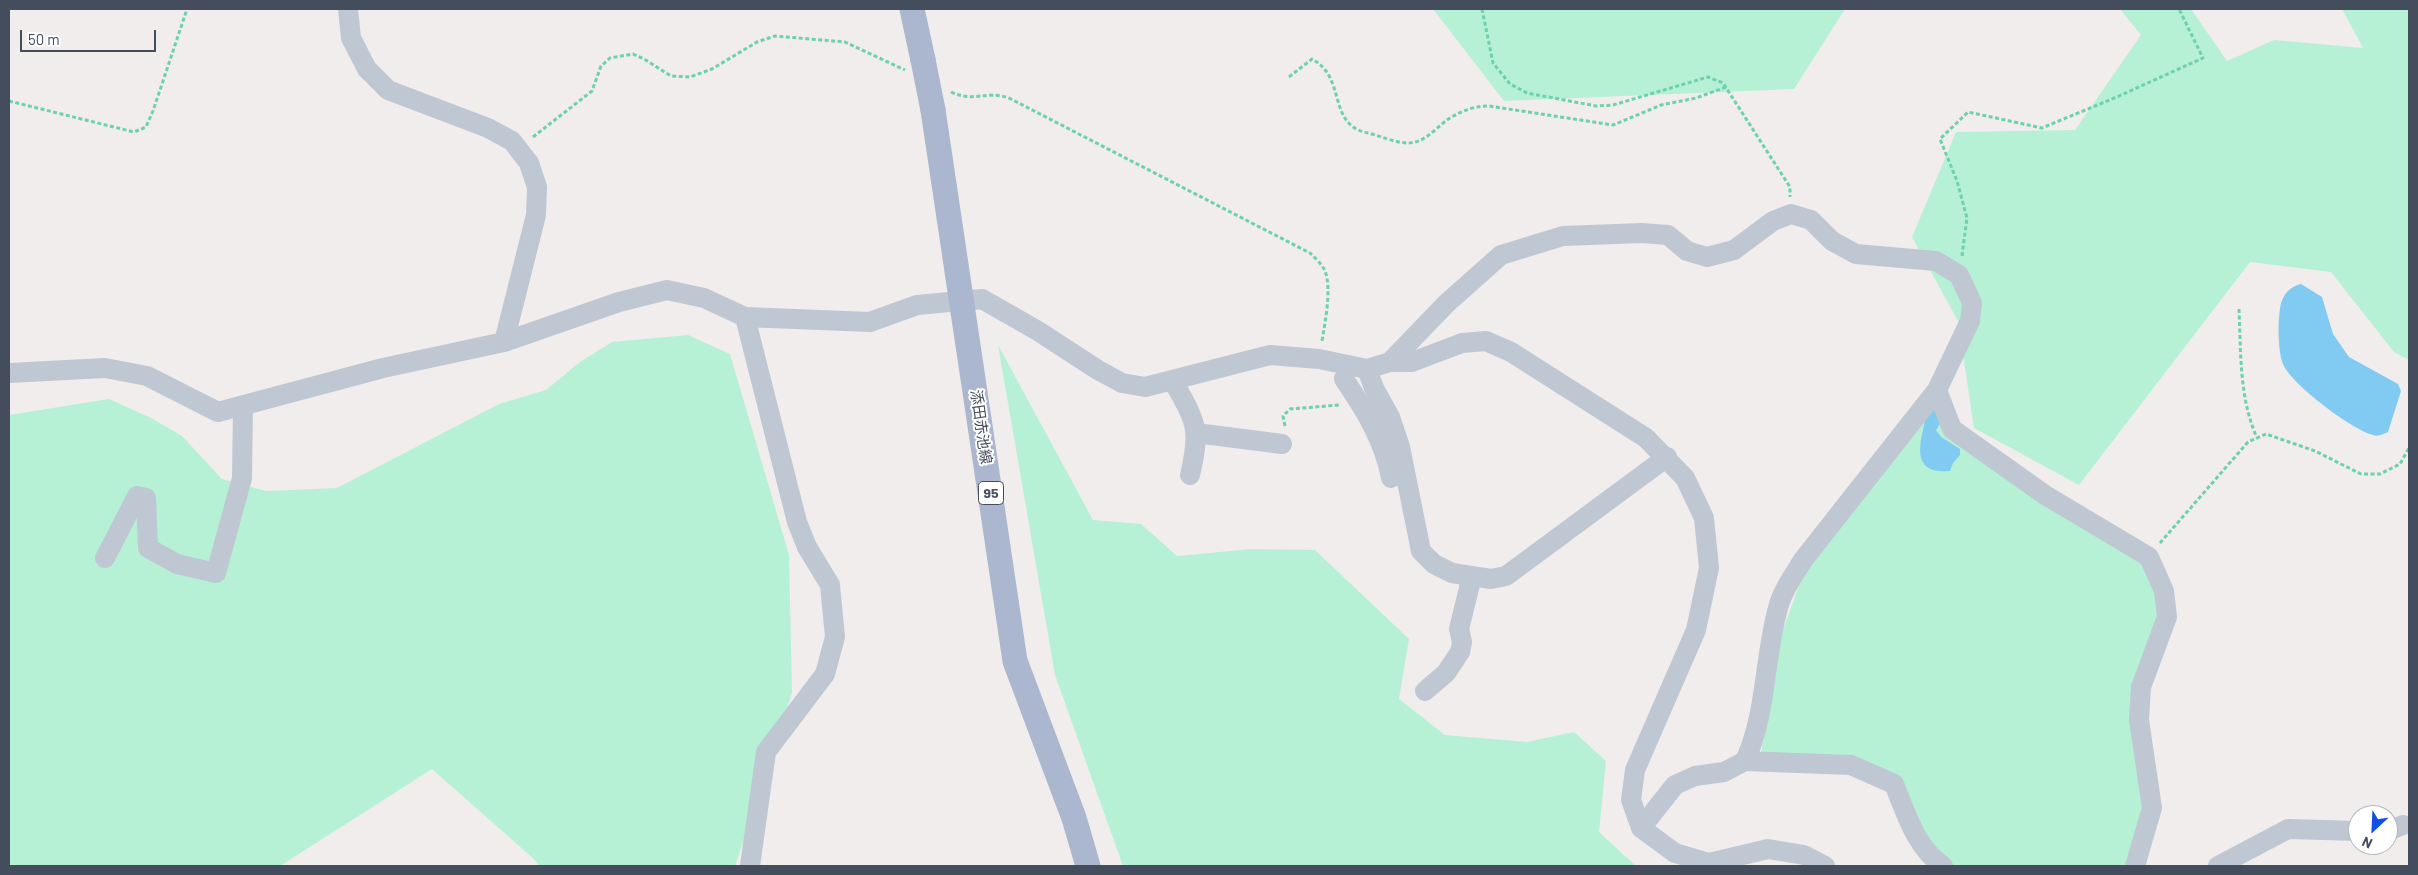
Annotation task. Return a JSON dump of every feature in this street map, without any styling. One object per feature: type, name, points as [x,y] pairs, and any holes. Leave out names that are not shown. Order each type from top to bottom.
[{"type":"main road","name":"添田赤池線","points":[[912,9],[933,110],[963,299],[1014,661],[1074,818],[1088,866]]},
{"type":"street","points":[[348,9],[351,38],[368,70],[388,90],[488,128],[512,141],[529,163],[537,187],[536,215],[504,342]]},
{"type":"street","points":[[1390,362],[1447,304],[1501,255],[1563,236],[1642,233],[1668,235],[1687,251],[1708,257],[1734,250],[1782,217],[1812,220],[1832,241],[1856,254],[1936,261],[1959,276],[1972,303],[1970,321],[1937,390],[1803,560],[1787,586],[1778,607],[1756,738],[1745,761]]},
{"type":"street","points":[[9,373],[105,368],[147,376],[218,412],[384,368],[504,342],[619,302],[667,290],[704,298],[745,317],[870,322],[917,305],[963,299],[982,299],[1122,383],[1145,387],[1270,355],[1340,371],[1367,369],[1390,362],[1412,362],[1462,343],[1486,341],[1511,352],[1646,438],[1667,457],[1684,478],[1704,518],[1709,568],[1696,630],[1635,770],[1631,800],[1641,828],[1676,853],[1709,864],[1768,849],[1804,855],[1825,866]]},
{"type":"street","points":[[745,317],[797,522],[807,547],[830,586],[835,636],[825,674],[766,752],[750,866]]},
{"type":"street","points":[[1367,369],[1374,388],[1390,417],[1400,447],[1421,551],[1434,564],[1452,573],[1492,579],[1506,576],[1667,457]]},
{"type":"street","points":[[1340,371],[1362,425]]},
{"type":"street","points":[[1340,371],[1367,414],[1383,446],[1391,478]]},
{"type":"street","points":[[1173,381],[1184,402],[1196,433],[1197,444],[1190,475]]},
{"type":"street","points":[[1937,390],[1952,429],[2045,495],[2092,521],[2149,557],[2164,591],[2167,617],[2141,687],[2139,720],[2152,808],[2135,866]]},
{"type":"street","points":[[105,558],[137,496],[146,498],[148,548],[177,564],[216,572],[242,478],[243,405]]},
{"type":"street","points":[[1196,433],[1282,444]]},
{"type":"street","points":[[1425,691],[1446,673],[1460,652],[1462,642],[1459,630],[1472,576]]},
{"type":"street","points":[[1641,828],[1675,785],[1695,776],[1724,772],[1745,761],[1851,766],[1894,784],[1913,831],[1931,859],[1943,866]]},
{"type":"street","points":[[2218,866],[2288,829],[2348,832]]},
{"type":"path","points":[[9,101],[134,132],[146,127],[187,9]]},
{"type":"path","points":[[1482,9],[1493,63],[1510,84],[1527,93],[1596,106],[1613,105],[1708,77],[1723,83],[1790,187],[1782,217]]},
{"type":"path","points":[[1959,276],[1967,218],[1957,181],[1940,139],[1968,112],[2042,128],[2203,58],[2179,9]]},
{"type":"path","points":[[1289,77],[1312,59],[1321,64],[1333,82],[1345,121],[1352,128],[1409,143],[1424,139],[1450,118],[1475,106],[1498,107],[1612,125],[1661,105],[1696,98],[1726,87]]},
{"type":"path","points":[[2239,308],[2242,390],[2248,418],[2257,438]]},
{"type":"path","points":[[1282,444],[1287,436],[1283,416],[1290,409],[1354,404]]},
{"type":"path","points":[[2149,557],[2248,442],[2266,434],[2315,450],[2361,474],[2380,474],[2400,464],[2409,448]]},
{"type":"green space","points":[[1433,9],[1845,9],[1794,89],[1504,101]]},
{"type":"green space","points":[[2120,9],[2191,9],[2227,61],[2274,40],[2363,48],[2342,9],[2409,9],[2409,360],[2394,352],[2331,272],[2250,262],[2079,485],[1974,428],[1958,321],[1912,237],[1956,132],[2075,130],[2141,35]]},
{"type":"green space","points":[[688,335],[730,354],[789,555],[792,693],[735,866],[539,866],[535,860],[432,769],[280,866],[9,866],[9,415],[109,399],[151,418],[182,436],[222,479],[266,491],[337,488],[499,404],[546,390],[580,362],[612,342]]},
{"type":"green space","points":[[998,345],[1093,520],[1141,524],[1177,556],[1252,549],[1315,550],[1409,639],[1399,699],[1445,735],[1527,742],[1574,732],[1606,761],[1599,832],[1636,866],[1123,866],[1055,675]]},
{"type":"green space","points":[[1930,403],[1952,429],[2149,557],[2164,591],[2141,687],[2152,808],[2135,866],[1943,866],[1894,784],[1761,753],[1776,674],[1780,638],[1805,569]]},
{"type":"water","points":[[2301,284],[2322,297],[2333,334],[2349,357],[2398,384],[2401,391],[2388,432],[2375,436],[2338,416],[2299,384],[2284,366],[2279,342],[2281,304],[2288,291]]},
{"type":"water","points":[[1931,408],[1938,410],[1941,423],[1936,430],[1941,437],[1960,449],[1960,455],[1953,463],[1950,471],[1931,469],[1922,461],[1920,455],[1925,418]]}]
